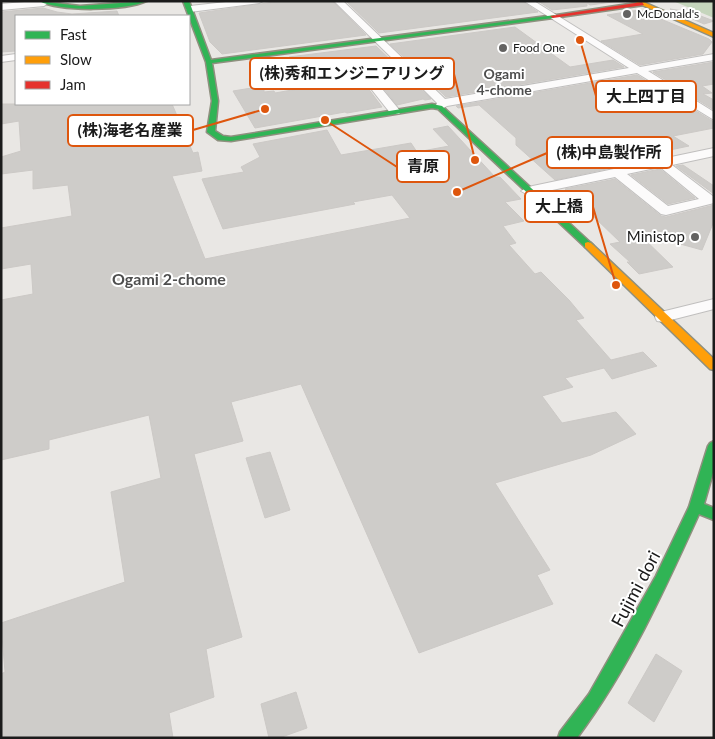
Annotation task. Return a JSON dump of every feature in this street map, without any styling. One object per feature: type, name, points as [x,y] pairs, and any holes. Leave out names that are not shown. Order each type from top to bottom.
[{"type":"street","points":[[1,7],[76,7],[144,1]]},
{"type":"street","points":[[259,1],[188,5],[194,35],[208,62],[215,101],[211,132],[221,138],[231,139],[442,105],[714,57]]},
{"type":"street","points":[[338,1],[528,191],[714,366]]},
{"type":"street","points":[[528,1],[714,117]]},
{"type":"street","points":[[208,62],[639,3],[714,35]]},
{"type":"street","points":[[1,59],[15,57]]},
{"type":"street","points":[[395,112],[366,76],[408,69]]},
{"type":"street","points":[[528,191],[714,152]]},
{"type":"street","points":[[617,172],[666,211],[709,200],[662,163]]},
{"type":"street","points":[[664,317],[714,304]]},
{"type":"street","name":"Fujimi dori","points":[[566,738],[595,700],[661,581],[696,506],[714,446]]},
{"type":"street","points":[[696,506],[714,514]]},
{"type":"green space","points":[[673,1],[714,1],[714,18]]},
{"type":"building","points":[[281,1],[332,1],[366,35],[222,54],[210,42],[199,13]]},
{"type":"building","points":[[346,1],[522,1],[538,12],[379,33]]},
{"type":"building","points":[[538,1],[620,1],[590,5],[587,3],[587,6],[552,10]]},
{"type":"building","points":[[43,8],[72,14],[117,11],[119,15],[15,15],[15,51],[1,52],[1,12]]},
{"type":"building","points":[[670,9],[690,12],[714,21],[704,24]]},
{"type":"building","points":[[639,10],[709,39],[712,42],[703,54],[640,65],[601,41],[643,34],[607,15]]},
{"type":"building","points":[[515,27],[570,67],[613,60],[624,67],[446,97],[390,44]]},
{"type":"building","points":[[376,46],[397,66],[366,71],[359,76],[382,107],[255,128],[233,91],[264,86],[264,92],[274,91],[275,93],[309,87],[297,69],[296,60],[292,61],[289,57]]},
{"type":"building","points":[[714,62],[714,84],[702,86],[712,93],[703,94],[714,100],[714,110],[653,72]]},
{"type":"building","points":[[405,74],[431,99],[397,105],[376,79]]},
{"type":"building","points":[[637,75],[714,122],[714,128],[673,136],[689,146],[665,151],[671,155],[555,180],[516,145],[516,138],[479,105],[458,108],[456,106]]},
{"type":"building","points":[[1,104],[172,105],[193,153],[198,152],[202,171],[172,176],[205,259],[410,218],[392,195],[353,202],[355,204],[223,229],[202,179],[244,172],[241,167],[260,157],[253,144],[327,130],[341,155],[411,143],[417,152],[449,146],[433,129],[448,126],[495,177],[500,177],[521,199],[505,202],[524,221],[503,226],[516,243],[509,245],[535,274],[541,272],[569,300],[584,318],[576,320],[611,360],[643,352],[657,366],[612,379],[604,368],[565,378],[573,387],[542,396],[562,423],[616,412],[636,434],[591,455],[495,483],[550,570],[537,575],[553,604],[419,653],[301,384],[231,402],[243,441],[194,454],[242,637],[206,649],[214,697],[169,713],[173,738],[1,738],[1,674],[5,672],[1,623],[125,582],[111,492],[161,478],[149,415],[49,440],[49,449],[1,460],[1,300],[33,294],[31,264],[1,269],[1,228],[72,216],[68,185],[33,189],[33,170],[1,174],[1,157],[21,151],[19,121],[1,124]]},
{"type":"building","points":[[683,165],[714,186],[714,194],[676,166]]},
{"type":"building","points":[[660,169],[695,198],[668,204],[631,175]]},
{"type":"building","points":[[615,179],[661,216],[666,217],[714,205],[714,221],[702,250],[637,232],[673,267],[639,274],[627,262],[630,262],[610,244],[620,242],[565,189]]},
{"type":"building","points":[[270,452],[290,510],[265,518],[246,458]]},
{"type":"building","points":[[656,654],[682,671],[654,722],[628,703]]},
{"type":"building","points":[[296,692],[307,728],[279,738],[269,738],[261,704]]},
{"type":"traffic: fast","points":[[42,1],[54,5],[80,8],[144,1]]},
{"type":"traffic: fast","points":[[186,1],[209,62],[215,101],[211,132],[221,138],[231,139],[432,106],[440,107],[588,245]]},
{"type":"traffic: fast","points":[[209,62],[553,16]]},
{"type":"traffic: fast","points":[[566,738],[595,700],[661,581],[696,507],[714,446]]},
{"type":"traffic: fast","points":[[696,507],[714,514]]},
{"type":"traffic: slow","points":[[636,1],[714,35]]},
{"type":"traffic: slow","points":[[588,245],[714,366]]},
{"type":"traffic: jam","points":[[553,16],[642,4]]},
{"type":"place","name":"McDonald's","points":[[627,14]]},
{"type":"place","name":"大上四丁目","points":[[580,40]]},
{"type":"place","name":"Food One","points":[[503,48]]},
{"type":"place","name":"(株)海老名産業","points":[[265,109]]},
{"type":"place","name":"青原","points":[[325,120]]},
{"type":"place","name":"(株)秀和エンジニアリング","points":[[475,160]]},
{"type":"place","name":"(株)中島製作所","points":[[457,192]]},
{"type":"place","name":"Ministop","points":[[695,237]]},
{"type":"place","name":"大上橋","points":[[616,285]]},
{"type":"district","name":"Ogami 4-chome","points":[[504,82]]},
{"type":"district","name":"Ogami 2-chome","points":[[169,279]]}]
